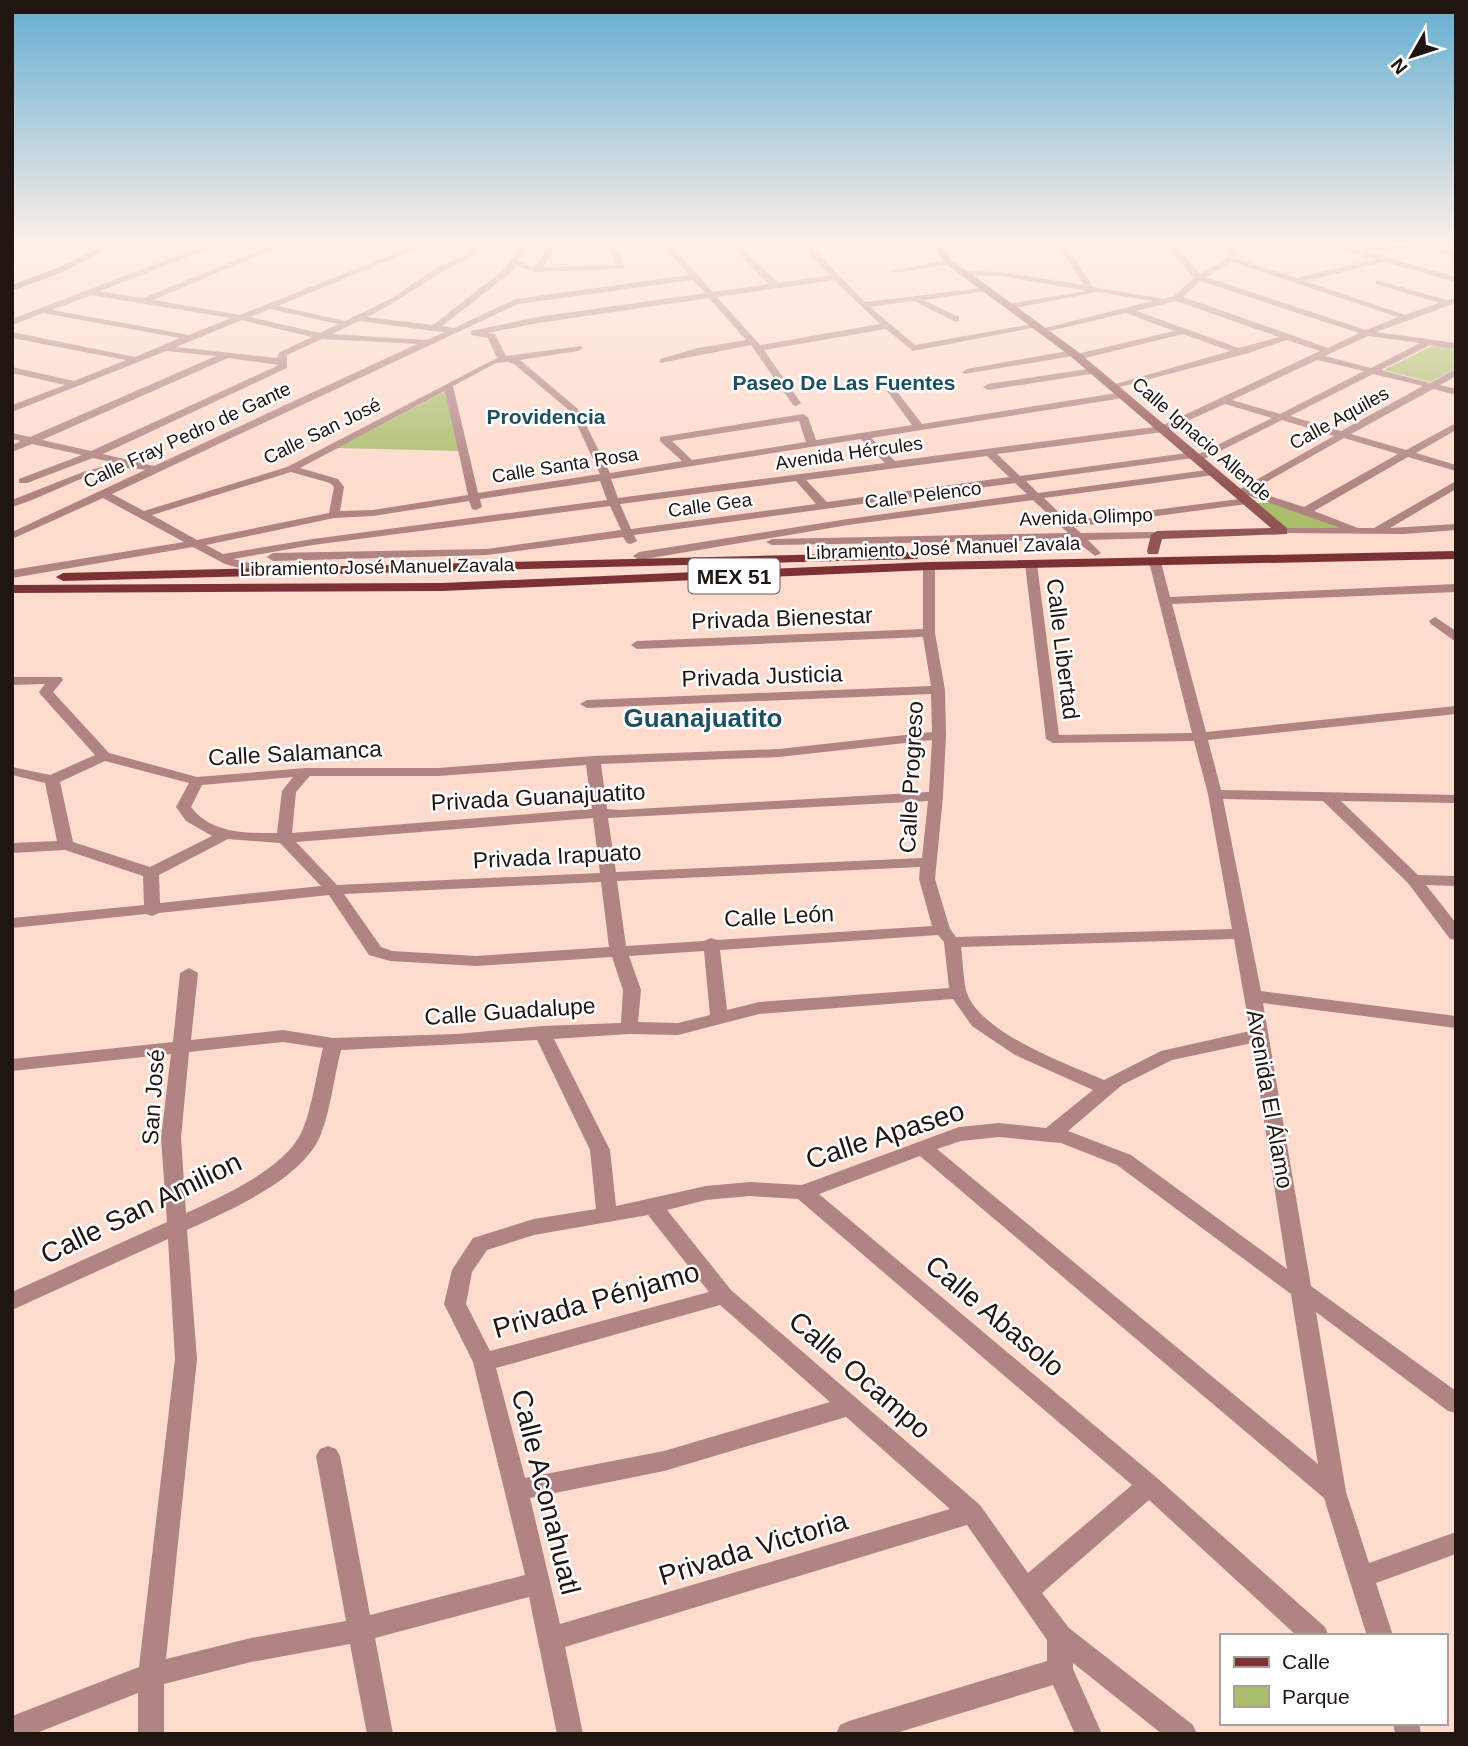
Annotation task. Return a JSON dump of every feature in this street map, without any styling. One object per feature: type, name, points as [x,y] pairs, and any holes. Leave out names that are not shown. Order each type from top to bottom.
[{"type":"main road","name":"Libramiento José Manuel Zavala","points":[[12,589],[442,587],[1456,545]]},
{"type":"main road","name":"Libramiento José Manuel Zavala","points":[[12,576],[555,565],[639,559],[1095,552],[1154,557],[1456,555]]},
{"type":"main road","points":[[555,565],[528,569],[518,577],[530,582],[558,583]]},
{"type":"main road","points":[[442,587],[475,576],[466,569],[449,566]]},
{"type":"street","points":[[120,324],[187,337]]},
{"type":"street","points":[[12,409],[220,324]]},
{"type":"street","points":[[273,324],[321,335],[427,342]]},
{"type":"street","points":[[23,481],[92,455],[284,366],[281,360],[283,354],[341,324]]},
{"type":"street","points":[[407,324],[492,335],[506,360],[517,362],[575,411],[606,476],[605,482],[639,559]]},
{"type":"street","points":[[434,328],[438,324]]},
{"type":"street","name":"Calle Fray Pedro de Gante","points":[[12,536],[466,324]]},
{"type":"street","points":[[479,334],[545,324]]},
{"type":"street","points":[[739,324],[796,403]]},
{"type":"street","name":"Calle Ignacio Allende","points":[[1036,324],[1243,494],[1283,531]]},
{"type":"street","points":[[663,361],[698,351],[887,326],[913,348],[1058,324]]},
{"type":"street","points":[[1167,324],[1242,352]]},
{"type":"street","points":[[1252,324],[1372,371],[1456,392]]},
{"type":"street","points":[[1344,324],[1368,332],[1456,346]]},
{"type":"street","name":"Avenida Hércules","points":[[225,560],[268,548],[1163,429],[1384,324]]},
{"type":"street","points":[[1094,371],[989,390],[967,372],[1075,355],[1184,331]]},
{"type":"street","points":[[12,335],[134,359]]},
{"type":"street","name":"Calle Santa Rosa","points":[[12,576],[192,542],[245,535],[334,515],[473,497],[864,436],[1119,391],[1287,337]]},
{"type":"street","name":"Calle Gea","points":[[225,560],[302,555],[487,552],[1196,457],[1430,342]]},
{"type":"street","points":[[163,348],[281,360]]},
{"type":"street","name":"Calle San José","points":[[141,515],[291,469],[494,361],[578,348]]},
{"type":"street","points":[[12,449],[226,355]]},
{"type":"street","points":[[12,370],[75,384]]},
{"type":"street","name":"Calle Aquiles","points":[[1243,494],[1456,372]]},
{"type":"street","points":[[449,387],[478,520]]},
{"type":"street","points":[[892,391],[919,427]]},
{"type":"street","points":[[1226,401],[1456,468]]},
{"type":"street","points":[[690,463],[664,439],[803,417],[812,444]]},
{"type":"street","points":[[1308,510],[1456,426]]},
{"type":"street","points":[[12,436],[154,469]]},
{"type":"street","points":[[864,436],[893,465]]},
{"type":"street","points":[[989,452],[1063,525],[1095,552]]},
{"type":"street","points":[[12,504],[87,474],[127,463]]},
{"type":"street","points":[[291,469],[334,481],[339,487],[334,515]]},
{"type":"street","name":"Calle Pelenco","points":[[639,559],[717,543],[1214,472]]},
{"type":"street","points":[[799,478],[825,507]]},
{"type":"street","points":[[1376,531],[1456,484]]},
{"type":"street","points":[[103,493],[225,560],[265,571]]},
{"type":"street","points":[[1063,525],[1243,494],[1308,510],[1361,531]]},
{"type":"street","name":"Avenida Olimpo","points":[[717,543],[1376,531],[1456,527]]},
{"type":"street","points":[[1154,557],[1157,535]]},
{"type":"street","name":"Avenida El Álamo","points":[[1154,557],[1214,794],[1260,1035],[1334,1492],[1379,1634]]},
{"type":"street","name":"Calle Libertad","points":[[1031,564],[1053,739]]},
{"type":"street","name":"Calle Progreso","points":[[929,566],[929,633],[938,690],[939,735],[927,879],[947,936]]},
{"type":"street","points":[[1165,601],[1456,588]]},
{"type":"street","points":[[1435,621],[1456,638]]},
{"type":"street","name":"Privada Bienestar","points":[[637,645],[929,633]]},
{"type":"street","points":[[12,681],[56,680],[46,692],[104,756],[52,780],[15,771]]},
{"type":"street","name":"Privada Justicia","points":[[587,704],[938,690]]},
{"type":"street","points":[[1053,739],[1201,737],[1456,710]]},
{"type":"street","name":"Calle Salamanca","points":[[104,756],[197,780],[306,772],[438,772],[593,760],[779,753],[939,735]]},
{"type":"street","points":[[593,760],[618,950],[632,990],[629,1028]]},
{"type":"street","points":[[306,772],[289,791],[284,838],[333,890]]},
{"type":"street","points":[[52,780],[66,845]]},
{"type":"street","name":"Privada Guanajuatito","points":[[197,780],[183,807],[189,817],[202,827],[225,835],[284,838],[600,813],[620,816],[936,796]]},
{"type":"street","points":[[1214,794],[1456,799]]},
{"type":"street","points":[[1327,796],[1414,880],[1456,934]]},
{"type":"street","points":[[12,848],[66,845],[151,873],[225,835]]},
{"type":"street","name":"Privada Irapuato","points":[[12,923],[152,911],[333,890],[929,862]]},
{"type":"street","points":[[151,873],[152,911]]},
{"type":"street","points":[[1414,880],[1456,881]]},
{"type":"street","name":"Calle León","points":[[333,890],[375,951],[390,956],[477,961],[711,943],[947,936],[1240,934]]},
{"type":"street","points":[[947,936],[958,993],[978,1022],[1021,1051],[1106,1088]]},
{"type":"street","points":[[711,943],[719,1016]]},
{"type":"street","name":"San José","points":[[151,1734],[151,1675],[186,1359],[172,1138],[189,972]]},
{"type":"street","name":"Calle Guadalupe","points":[[12,1065],[283,1036],[333,1044],[457,1040],[629,1028],[678,1029],[719,1016],[759,1008],[958,993]]},
{"type":"street","points":[[1252,996],[1456,1022]]},
{"type":"street","points":[[542,1032],[600,1150],[607,1215]]},
{"type":"street","points":[[1050,1135],[1106,1088],[1167,1055],[1260,1035]]},
{"type":"street","name":"Calle San Amilion","points":[[12,1302],[222,1205],[271,1176],[296,1156],[312,1134],[333,1044]]},
{"type":"street","name":"Calle Apaseo","points":[[462,1270],[480,1244],[534,1227],[728,1191],[803,1192],[959,1134],[999,1129],[1063,1136],[1124,1160],[1456,1404]]},
{"type":"street","points":[[923,1148],[1334,1492]]},
{"type":"street","name":"Calle Abasolo","points":[[803,1192],[1149,1485],[1314,1634]]},
{"type":"street","name":"Calle Ocampo","points":[[652,1206],[724,1296],[972,1513],[1060,1637],[1184,1734]]},
{"type":"street","name":"Calle Aconahuatl","points":[[462,1270],[455,1304],[484,1362],[539,1583],[570,1734]]},
{"type":"street","name":"Privada Pénjamo","points":[[484,1362],[724,1296]]},
{"type":"street","points":[[516,1490],[664,1461],[850,1406]]},
{"type":"street","points":[[328,1456],[380,1734]]},
{"type":"street","points":[[1026,1591],[1149,1485]]},
{"type":"street","name":"Privada Victoria","points":[[551,1639],[972,1513]]},
{"type":"street","points":[[1363,1577],[1456,1543]]},
{"type":"street","points":[[12,1729],[151,1675],[251,1650],[361,1630],[539,1583]]},
{"type":"street","points":[[1060,1637],[1060,1670],[1089,1734]]},
{"type":"street","points":[[849,1734],[1060,1670]]},
{"type":"green space","points":[[1434,345],[1456,348],[1456,369],[1430,382],[1384,370]]},
{"type":"green space","points":[[446,391],[459,451],[337,448]]},
{"type":"green space","points":[[1255,503],[1274,503],[1348,529],[1288,529]]},
{"type":"district","name":"Paseo De Las Fuentes","points":[[844,382]]},
{"type":"district","name":"Providencia","points":[[546,416]]},
{"type":"district","name":"Guanajuatito","points":[[703,718]]}]
